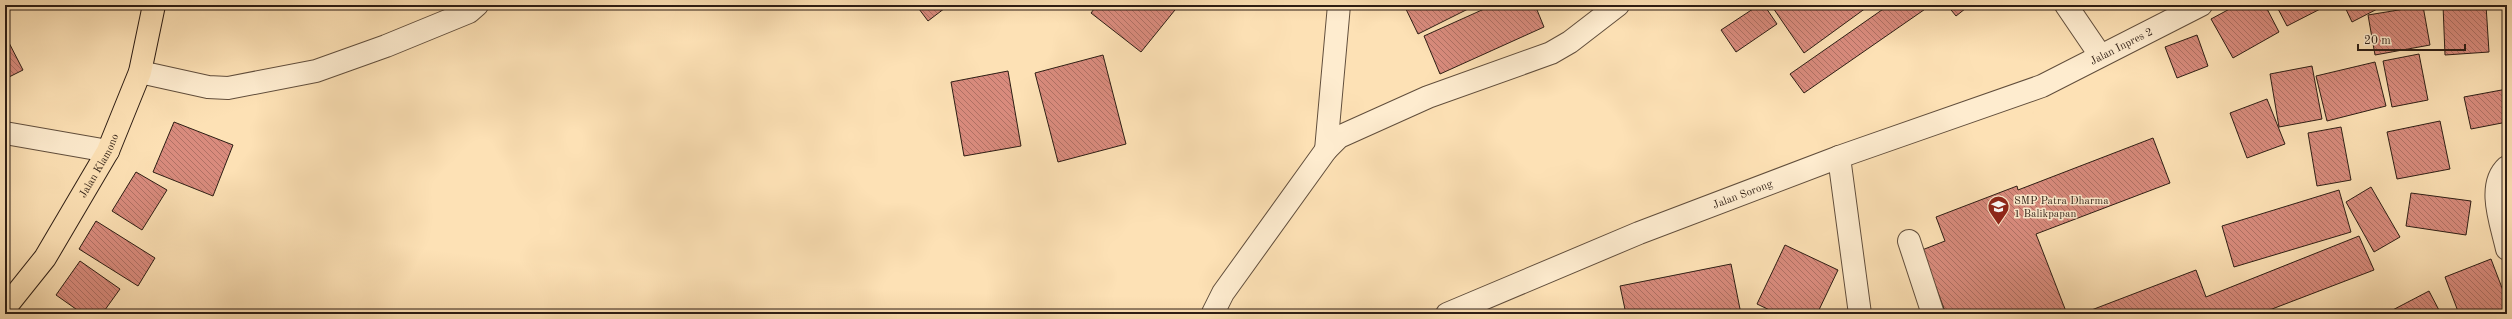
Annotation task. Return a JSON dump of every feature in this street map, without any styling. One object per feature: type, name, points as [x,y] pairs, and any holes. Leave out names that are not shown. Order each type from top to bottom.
[{"type":"main road","name":"Jalan Klamono","points":[[5,308],[45,258],[108,151],[140,72],[154,5]]},
{"type":"street","points":[[140,72],[208,87],[228,88],[316,71],[413,35],[469,12],[477,5]]},
{"type":"street","points":[[1326,150],[1339,5]]},
{"type":"street","points":[[1213,313],[1223,293],[1326,150],[1339,137],[1428,97],[1551,54],[1570,42],[1618,5]]},
{"type":"street","points":[[2066,5],[2100,55]]},
{"type":"street","name":"Jalan Inpres 2","points":[[2042,86],[2100,55],[2201,5]]},
{"type":"street","name":"Jalan Sorong","points":[[1447,314],[1639,233],[1839,157],[2042,86]]},
{"type":"street","points":[[5,133],[108,151]]},
{"type":"street","points":[[1839,157],[1860,314]]},
{"type":"street","points":[[2507,167],[2500,175],[2496,195],[2507,248]]},
{"type":"street","points":[[1910,241],[1933,314]]},
{"type":"building","points":[[916,5],[949,5],[928,21]]},
{"type":"building","points":[[1097,5],[1179,5],[1141,52],[1091,13]]},
{"type":"building","points":[[1404,5],[1476,5],[1418,34]]},
{"type":"building","points":[[1493,5],[1535,5],[1544,27],[1440,74],[1424,36]]},
{"type":"building","points":[[1759,5],[1764,5],[1777,24],[1736,52],[1721,30]]},
{"type":"building","points":[[1771,5],[1870,5],[1804,53]]},
{"type":"building","points":[[1889,5],[1931,5],[1804,93],[1790,74]]},
{"type":"building","points":[[1947,5],[1970,5],[1956,16]]},
{"type":"building","points":[[2237,5],[2265,5],[2279,32],[2233,58],[2211,19]]},
{"type":"building","points":[[2276,5],[2328,5],[2287,26]]},
{"type":"building","points":[[2344,5],[2385,5],[2352,22]]},
{"type":"building","points":[[2443,5],[2486,5],[2489,52],[2445,55]]},
{"type":"building","points":[[2423,6],[2430,45],[2375,55],[2368,15]]},
{"type":"building","points":[[5,35],[23,70],[5,79]]},
{"type":"building","points":[[2197,35],[2208,66],[2177,78],[2165,47]]},
{"type":"building","points":[[2419,54],[2428,100],[2392,107],[2383,61]]},
{"type":"building","points":[[1103,55],[1126,144],[1058,162],[1035,73]]},
{"type":"building","points":[[2375,62],[2386,106],[2327,121],[2316,76]]},
{"type":"building","points":[[2312,66],[2322,119],[2279,127],[2270,74]]},
{"type":"building","points":[[1008,71],[1021,146],[964,156],[951,82]]},
{"type":"building","points":[[2507,89],[2507,122],[2471,129],[2464,97]]},
{"type":"building","points":[[2267,99],[2285,144],[2247,158],[2230,113]]},
{"type":"building","points":[[2440,121],[2450,169],[2397,179],[2387,132]]},
{"type":"building","points":[[174,122],[233,145],[213,196],[153,172]]},
{"type":"building","points":[[2341,127],[2351,180],[2317,186],[2308,133]]},
{"type":"building","name":"SMP Patra Dharma 1 Balikpapan","points":[[2153,138],[2170,183],[2036,234],[2067,314],[1946,314],[1922,250],[1945,241],[1936,217],[2017,186],[2018,190]]},
{"type":"building","points":[[136,172],[167,190],[142,230],[112,211]]},
{"type":"building","points":[[2371,187],[2400,237],[2374,252],[2346,202]]},
{"type":"building","points":[[2339,190],[2351,232],[2234,267],[2222,226]]},
{"type":"building","points":[[2411,193],[2471,201],[2466,235],[2406,226]]},
{"type":"building","points":[[5,194],[9,197],[5,202]]},
{"type":"building","points":[[96,221],[155,258],[138,286],[79,249]]},
{"type":"building","points":[[2359,236],[2374,270],[2259,314],[2081,314],[2196,270],[2206,297]]},
{"type":"building","points":[[1785,245],[1838,270],[1817,314],[1778,314],[1757,304]]},
{"type":"building","points":[[2491,259],[2507,301],[2507,314],[2459,314],[2445,277]]},
{"type":"building","points":[[80,261],[120,289],[102,314],[83,314],[56,295]]},
{"type":"building","points":[[1731,264],[1741,314],[1626,314],[1620,286]]},
{"type":"building","points":[[2429,291],[2441,314],[2385,314]]},
{"type":"place","name":"SMP Patra Dharma 1 Balikpapan","points":[[1999,226]]}]
